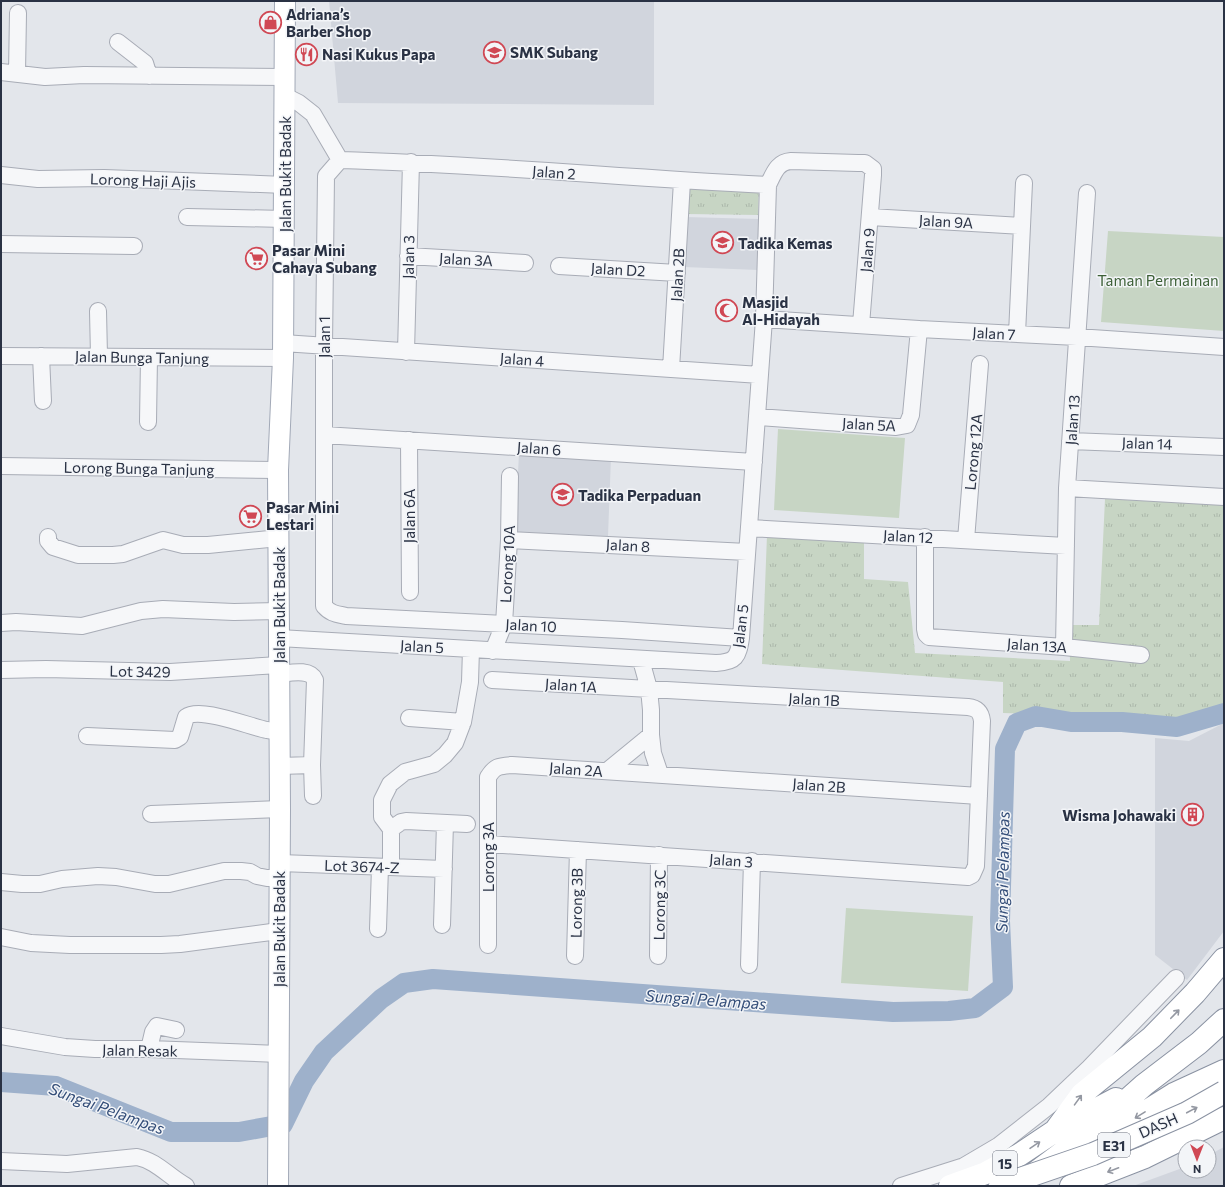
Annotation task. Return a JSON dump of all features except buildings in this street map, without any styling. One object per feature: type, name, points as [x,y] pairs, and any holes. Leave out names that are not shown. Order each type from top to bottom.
[{"type":"highway","points":[[1224,959],[1152,1037],[1082,1094],[1061,1140],[1087,1145],[1107,1136],[1174,1094],[1224,1055]]},
{"type":"highway","points":[[1194,993],[1210,982],[1224,977]]},
{"type":"highway","name":"15","points":[[950,1186],[1061,1140],[1144,1085],[1199,1043],[1224,1020]]},
{"type":"highway","points":[[1174,1094],[1224,1071]]},
{"type":"highway","name":"DASH","points":[[1000,1186],[1093,1154],[1187,1113],[1224,1092]]},
{"type":"highway","name":"DASH","points":[[1071,1186],[1145,1157],[1224,1118]]},
{"type":"highway","name":"15","points":[[1015,1186],[1027,1179],[1061,1140]]},
{"type":"main road","name":"Jalan Bukit Badak","points":[[278,1186],[280,611],[278,470],[283,351],[285,219],[285,1]]},
{"type":"street","points":[[17,73],[18,13]]},
{"type":"street","points":[[118,42],[145,62],[149,76]]},
{"type":"street","points":[[1,72],[45,77],[84,75],[149,76],[286,86],[299,103],[313,114],[340,160]]},
{"type":"street","name":"Jalan 2","points":[[340,160],[411,162],[682,181],[768,184]]},
{"type":"street","name":"Jalan 1","points":[[324,606],[324,346],[326,176],[340,160]]},
{"type":"street","name":"Jalan 9","points":[[768,184],[778,166],[782,163],[791,161],[865,163],[872,170],[874,175],[861,325]]},
{"type":"street","name":"Jalan 3","points":[[406,352],[411,162]]},
{"type":"street","name":"Lorong Haji Ajis","points":[[1,175],[38,178],[104,178],[285,185]]},
{"type":"street","name":"Jalan 2B","points":[[671,369],[682,181]]},
{"type":"street","points":[[1017,334],[1024,183]]},
{"type":"street","name":"Jalan 5","points":[[280,638],[640,660],[724,663],[735,658],[739,652],[758,417],[764,319],[768,184]]},
{"type":"street","name":"Jalan 13","points":[[1064,647],[1067,488],[1087,193]]},
{"type":"street","points":[[187,217],[285,219]]},
{"type":"street","name":"Jalan 9A","points":[[870,217],[1022,226]]},
{"type":"street","points":[[1,244],[134,246]]},
{"type":"street","name":"Jalan 3A","points":[[408,256],[524,263]]},
{"type":"street","name":"Jalan D2","points":[[559,266],[677,272]]},
{"type":"street","points":[[98,311],[99,356]]},
{"type":"street","name":"Jalan 7","points":[[764,319],[1224,347]]},
{"type":"street","name":"Jalan 5A","points":[[758,417],[896,427],[907,425],[911,415],[919,329]]},
{"type":"street","name":"Jalan 4","points":[[283,351],[324,346],[760,375]]},
{"type":"street","name":"Jalan Bunga Tanjung","points":[[1,356],[149,357],[283,351]]},
{"type":"street","points":[[41,356],[43,401]]},
{"type":"street","points":[[148,422],[149,357]]},
{"type":"street","name":"Lorong 12A","points":[[966,540],[980,364]]},
{"type":"street","name":"Jalan 6","points":[[324,435],[754,462]]},
{"type":"street","name":"Jalan 6A","points":[[409,440],[410,592]]},
{"type":"street","name":"Jalan 14","points":[[1070,441],[1224,447]]},
{"type":"street","name":"Lorong Bunga Tanjung","points":[[1,466],[278,470]]},
{"type":"street","name":"Lorong 10A","points":[[493,651],[504,624],[509,540],[510,476]]},
{"type":"street","points":[[1067,488],[1224,497]]},
{"type":"street","name":"Jalan 12","points":[[749,528],[1066,546]]},
{"type":"street","points":[[48,537],[48,541],[53,547],[78,555],[123,554],[163,540],[183,545],[208,545],[279,538]]},
{"type":"street","name":"Jalan 13A","points":[[925,537],[926,632],[928,636],[1141,655]]},
{"type":"street","name":"Jalan 8","points":[[509,540],[747,552]]},
{"type":"street","name":"Jalan 10","points":[[324,606],[335,614],[346,616],[740,638]]},
{"type":"street","points":[[1,623],[16,622],[82,626],[141,611],[162,609],[234,612],[280,611]]},
{"type":"street","points":[[391,829],[382,817],[382,800],[390,784],[405,772],[434,764],[445,755],[455,743],[463,722],[470,682],[471,649]]},
{"type":"street","points":[[640,660],[649,690],[653,753],[660,774]]},
{"type":"street","name":"Lot 3429","points":[[1,670],[46,669],[170,672],[279,669],[313,675],[315,680],[312,764],[313,796]]},
{"type":"street","name":"Jalan 1A","points":[[492,680],[649,690]]},
{"type":"street","name":"Jalan 1B","points":[[649,690],[974,708],[979,710],[982,721],[979,796]]},
{"type":"street","points":[[87,736],[175,740],[180,737],[186,717],[191,714],[219,716],[268,730],[280,731]]},
{"type":"street","points":[[410,718],[463,722]]},
{"type":"street","points":[[607,771],[651,735]]},
{"type":"street","points":[[280,766],[312,764]]},
{"type":"street","name":"Jalan 2A","points":[[493,769],[501,766],[512,765],[660,774]]},
{"type":"street","name":"Lorong 3A","points":[[488,945],[488,777],[493,769]]},
{"type":"street","name":"Jalan 2B","points":[[660,774],[979,796]]},
{"type":"street","name":"Jalan 3","points":[[489,844],[752,861],[963,878],[972,876],[976,866],[979,796]]},
{"type":"street","points":[[151,814],[280,809]]},
{"type":"street","points":[[378,929],[391,829],[396,824],[406,821],[467,824]]},
{"type":"street","points":[[442,925],[444,823]]},
{"type":"street","name":"Lorong 3B","points":[[575,956],[578,850]]},
{"type":"street","name":"Lorong 3C","points":[[658,956],[659,855]]},
{"type":"street","points":[[749,965],[752,861]]},
{"type":"street","name":"Lot 3674-Z","points":[[1,882],[40,884],[62,879],[98,876],[116,877],[155,884],[169,884],[224,871],[250,872],[257,876],[267,878],[280,871],[386,867],[444,869]]},
{"type":"street","points":[[1,937],[31,943],[62,945],[161,945],[180,944],[279,931]]},
{"type":"street","points":[[901,1186],[964,1166],[998,1146],[1049,1106],[1090,1068],[1176,978]]},
{"type":"street","points":[[149,1049],[152,1032],[157,1026],[176,1030]]},
{"type":"street","name":"Jalan Resak","points":[[1,1036],[65,1047],[95,1049],[149,1049],[279,1054]]},
{"type":"street","points":[[1,1161],[67,1164],[137,1158],[146,1159],[186,1186]]},
{"type":"shaded area","name":"SMK Subang","points":[[329,1],[654,1],[654,105],[338,103]]},
{"type":"shaded area","name":"Tadika Kemas","points":[[685,217],[759,219],[758,270],[684,267]]},
{"type":"shaded area","name":"Tadika Perpaduan","points":[[519,453],[611,457],[608,536],[515,532]]},
{"type":"shaded area","points":[[1224,723],[1224,931],[1187,980],[1155,955],[1155,738],[1189,741]]},
{"type":"shaded area","points":[[1224,1147],[1224,1186],[1133,1186],[1177,1170],[1177,1179],[1217,1179],[1217,1151]]},
{"type":"green space","points":[[687,184],[759,187],[758,215],[686,214]]},
{"type":"green space","name":"Taman Permainan","points":[[1108,231],[1224,237],[1224,331],[1101,322]]},
{"type":"green space","points":[[778,429],[905,438],[899,518],[774,510]]},
{"type":"green space","points":[[1105,499],[1224,505],[1224,708],[1174,720],[1003,713],[1003,682],[762,664],[767,535],[864,541],[864,579],[908,582],[915,653],[1070,661],[1069,625],[1099,625]]},
{"type":"green space","points":[[846,908],[973,916],[968,991],[841,983]]},
{"type":"waterway","name":"Sungai Pelampas","points":[[1,1082],[56,1086],[171,1132],[239,1132],[283,1124],[304,1081],[324,1052],[381,999],[404,983],[433,979],[893,1012],[949,1011],[975,1008],[1003,987],[1000,921],[1005,749],[1017,723],[1036,716],[1071,722],[1122,722],[1177,727],[1224,713]]},
{"type":"place","name":"Adriana’s Barber Shop","points":[[270,23]]},
{"type":"place","name":"SMK Subang","points":[[494,52]]},
{"type":"place","name":"Nasi Kukus Papa","points":[[306,54]]},
{"type":"place","name":"Tadika Kemas","points":[[722,243]]},
{"type":"place","name":"Pasar Mini Cahaya Subang","points":[[257,259]]},
{"type":"place","name":"Masjid Al-Hidayah","points":[[726,311]]},
{"type":"place","name":"Tadika Perpaduan","points":[[563,495]]},
{"type":"place","name":"Pasar Mini Lestari","points":[[251,516]]},
{"type":"place","name":"Wisma Johawaki","points":[[1192,815]]}]
